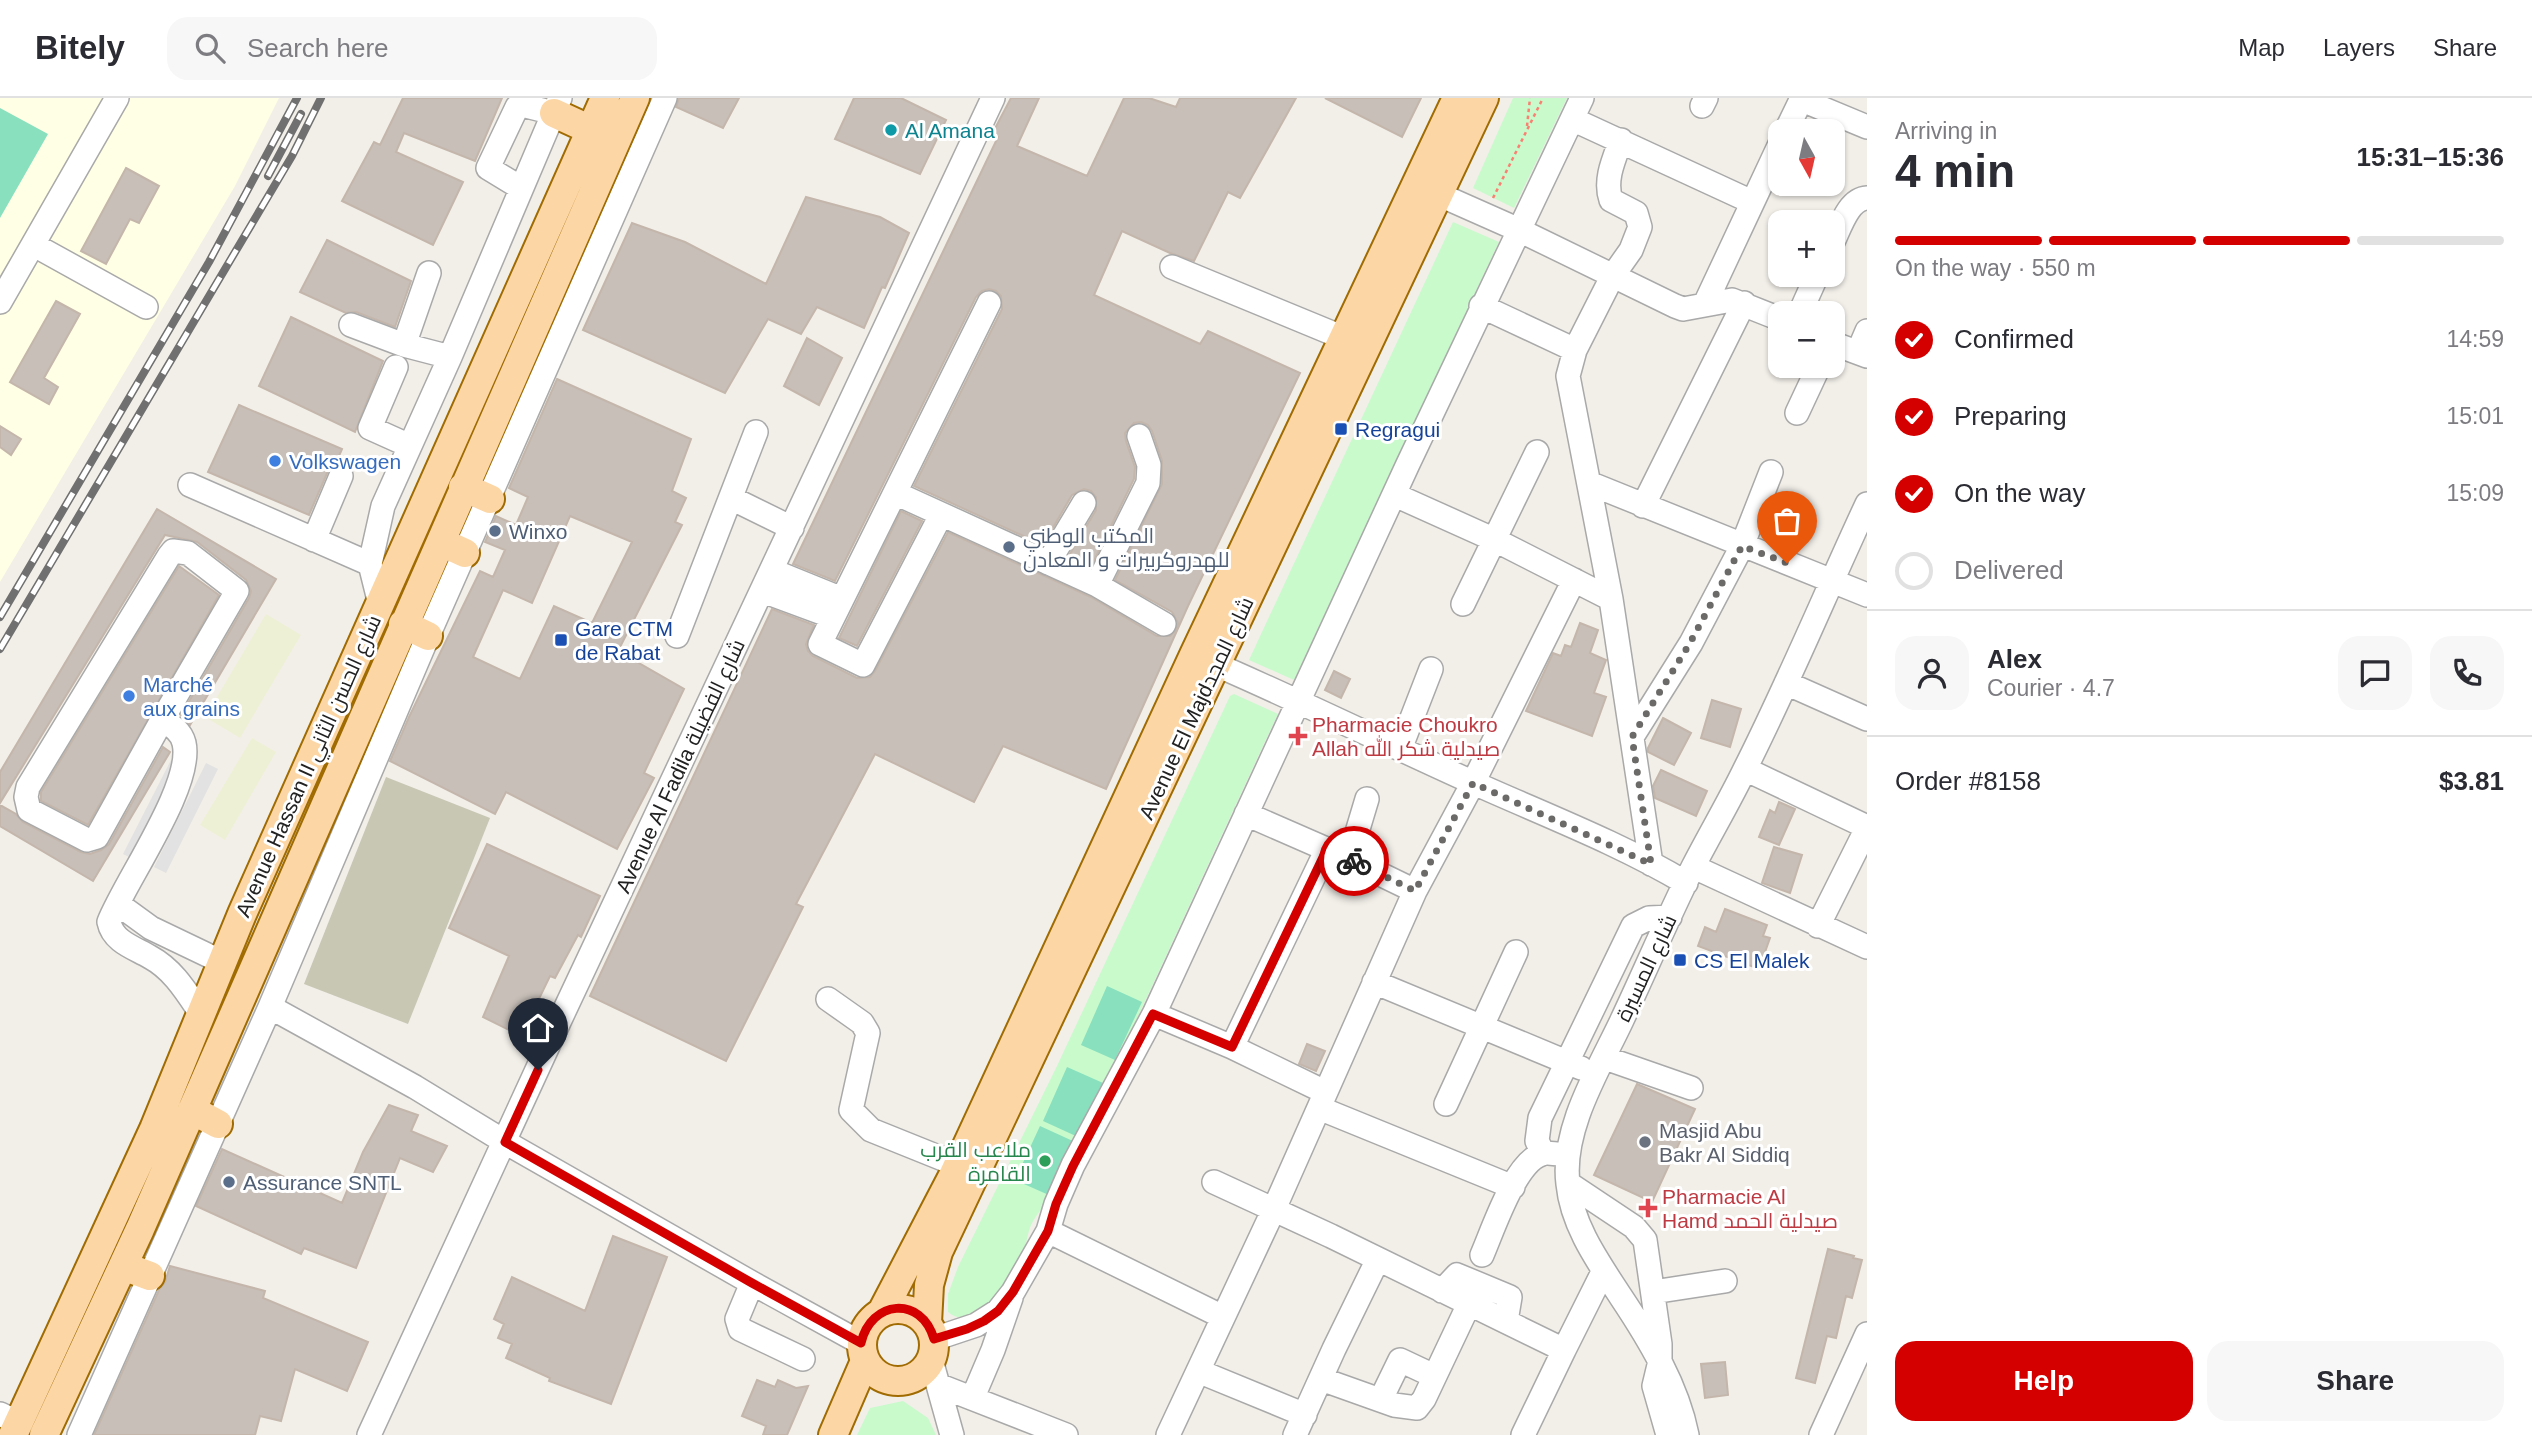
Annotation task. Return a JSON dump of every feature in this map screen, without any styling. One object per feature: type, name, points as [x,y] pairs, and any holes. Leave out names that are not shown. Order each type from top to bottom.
[{"type":"main road","name":"Avenue Hassan II شارع الحسن الثاني","points":[[11,1424],[154,1129],[222,962],[605,98]]},
{"type":"main road","name":"Avenue Hassan II شارع الحسن الثاني","points":[[44,1435],[123,1266],[403,624],[453,547],[463,487],[635,98]]},
{"type":"main road","name":"Avenue El Majdشارع المجد","points":[[882,1311],[958,1165],[1205,659],[1427,190],[1457,98]]},
{"type":"main road","name":"Avenue El Majdشارع المجد","points":[[933,1352],[929,1285],[938,1252],[1205,659],[1344,338],[1427,190],[1484,98]]},
{"type":"main road","points":[[557,106],[591,130]]},
{"type":"main road","points":[[463,487],[489,499]]},
{"type":"main road","points":[[403,624],[428,636]]},
{"type":"main road","points":[[192,1110],[218,1125]]},
{"type":"main road","points":[[123,1266],[150,1276]]},
{"type":"main road","points":[[833,1435],[863,1352],[864,1330],[872,1319],[882,1311],[892,1308],[912,1311],[933,1352],[918,1376],[898,1381],[879,1376],[863,1352]]},
{"type":"street","points":[[0,302],[117,98]]},
{"type":"street","points":[[79,1435],[270,1007],[428,636],[453,547],[489,499],[665,98]]},
{"type":"street","name":"Avenue Al Fadila شارع الفضيلة","points":[[369,1435],[993,98]]},
{"type":"street","points":[[1792,119],[1802,99],[1867,127]]},
{"type":"street","points":[[380,604],[370,564],[383,506],[557,106],[517,107],[488,168],[521,188]]},
{"type":"street","points":[[933,1352],[998,1311],[1013,1292],[1048,1231],[1056,1204],[1073,1166],[1153,1014],[1447,386],[1481,306],[1577,108],[1621,140],[1752,202]]},
{"type":"street","points":[[1621,140],[1611,169],[1608,191],[1611,200],[1636,213],[1640,227],[1631,250],[1612,277],[1575,350],[1568,376],[1611,599],[1651,864]]},
{"type":"street","points":[[1705,304],[1768,169]]},
{"type":"street","points":[[1427,190],[1519,230],[1683,309],[1731,300],[1768,314]]},
{"type":"street","points":[[1845,219],[1858,199],[1867,198]]},
{"type":"street","points":[[33,245],[146,307]]},
{"type":"street","points":[[1172,267],[1344,338]]},
{"type":"street","points":[[404,345],[429,273]]},
{"type":"street","points":[[941,515],[863,665],[820,644],[989,303]]},
{"type":"street","points":[[1643,506],[1744,303]]},
{"type":"street","points":[[1481,306],[1575,350]]},
{"type":"street","points":[[351,325],[404,345],[450,357]]},
{"type":"street","points":[[1845,348],[1862,354],[1867,331]]},
{"type":"street","points":[[396,368],[370,428],[410,446]]},
{"type":"street","points":[[1797,413],[1813,378]]},
{"type":"street","points":[[677,636],[757,432]]},
{"type":"street","points":[[1097,585],[1147,483],[1149,466],[1139,436]]},
{"type":"street","points":[[1463,604],[1537,452]]},
{"type":"street","points":[[1632,737],[1690,643],[1742,546],[1771,472]]},
{"type":"street","points":[[314,540],[341,476]]},
{"type":"street","points":[[1589,484],[1867,595]]},
{"type":"street","points":[[190,485],[370,564]]},
{"type":"street","points":[[895,493],[1097,585],[1164,624]]},
{"type":"street","points":[[1395,495],[1495,540],[1611,599]]},
{"type":"street","points":[[731,498],[792,528]]},
{"type":"street","points":[[1048,563],[1084,503]]},
{"type":"street","name":"شارع المسيرة","points":[[1688,1435],[1660,1361],[1603,1272],[1575,1213],[1567,1183],[1566,1155],[1576,1123],[1601,1066],[1690,875],[1786,683],[1867,504]]},
{"type":"street","points":[[173,551],[181,551],[188,553],[237,591],[162,720],[97,837],[87,840],[29,810],[26,797],[28,788],[169,556],[173,551]]},
{"type":"street","points":[[772,570],[838,608]]},
{"type":"street","points":[[1168,1435],[1274,1209],[1415,891],[1473,783],[1574,580]]},
{"type":"street","points":[[762,592],[838,608]]},
{"type":"street","points":[[1205,659],[1651,864],[1690,875],[1867,947]]},
{"type":"street","points":[[1400,749],[1431,669]]},
{"type":"street","points":[[1786,683],[1867,719]]},
{"type":"street","points":[[162,720],[177,730],[184,742],[182,773],[109,922],[120,940],[164,965],[202,1015]]},
{"type":"street","points":[[1745,769],[1867,827],[1818,926]]},
{"type":"street","points":[[1349,859],[1367,799]]},
{"type":"street","points":[[1245,814],[1415,891]]},
{"type":"street","points":[[1232,1047],[1327,849]]},
{"type":"street","points":[[118,904],[151,929],[222,962]]},
{"type":"street","points":[[1543,1153],[1537,1141],[1539,1118],[1633,926],[1649,918],[1670,917]]},
{"type":"street","points":[[1446,1104],[1517,952]]},
{"type":"street","points":[[1374,982],[1568,1063],[1601,1066],[1691,1088]]},
{"type":"street","points":[[828,999],[862,1023],[869,1033],[852,1110],[871,1130],[958,1165]]},
{"type":"street","points":[[270,1007],[415,1087],[505,1142],[752,1283],[863,1352]]},
{"type":"street","points":[[1153,1014],[1232,1047],[1322,1100],[1513,1186]]},
{"type":"street","points":[[1482,1255],[1521,1172],[1543,1153],[1566,1155]]},
{"type":"street","points":[[1214,1182],[1564,1350]]},
{"type":"street","points":[[1567,1183],[1642,1234],[1659,1328],[1660,1361],[1654,1392],[1668,1435]]},
{"type":"street","points":[[1048,1231],[1223,1317]]},
{"type":"street","points":[[1198,1371],[1300,1425],[1378,1259]]},
{"type":"street","points":[[1523,1435],[1603,1272]]},
{"type":"street","points":[[1442,1290],[1457,1275],[1510,1297],[1506,1321]]},
{"type":"street","points":[[1653,1292],[1725,1282]]},
{"type":"street","points":[[752,1283],[737,1319],[740,1329],[803,1359]]},
{"type":"street","points":[[973,1397],[997,1340],[1013,1292]]},
{"type":"street","points":[[1321,1379],[1410,1409],[1417,1408],[1424,1399],[1469,1304]]},
{"type":"street","points":[[1821,1435],[1867,1334]]},
{"type":"street","points":[[933,1352],[973,1397],[1066,1435]]},
{"type":"street","points":[[933,1352],[952,1435]]},
{"type":"street","points":[[1381,1399],[1400,1360],[1433,1376]]},
{"type":"path","points":[[1527,131],[1530,98]]},
{"type":"path","points":[[1485,215],[1543,98]]},
{"type":"shaded area","points":[[0,98],[279,98],[235,186],[0,582]]},
{"type":"shaded area","points":[[266,614],[301,635],[240,738],[205,717]]},
{"type":"shaded area","points":[[252,738],[276,752],[225,840],[200,825]]},
{"type":"shaded area","points":[[171,760],[180,765],[133,859],[123,854]]},
{"type":"shaded area","points":[[206,763],[218,769],[166,873],[154,867]]},
{"type":"shaded area","points":[[386,777],[490,818],[408,1024],[304,984]]},
{"type":"green space","points":[[1513,98],[1567,98],[1514,208],[1473,188]]},
{"type":"green space","points":[[0,108],[48,134],[0,218]]},
{"type":"green space","points":[[1453,222],[1499,242],[1294,680],[1249,660]]},
{"type":"green space","points":[[1234,694],[1278,714],[1054,1194],[1031,1225],[1017,1266],[992,1301],[970,1316],[959,1317],[948,1312],[948,1294],[958,1267],[1057,1066],[1230,696]]},
{"type":"green space","points":[[1107,986],[1142,1002],[1115,1060],[1081,1045]]},
{"type":"green space","name":"ملاعب القرب القامرة","points":[[1067,1067],[1103,1083],[1078,1137],[1043,1121]]},
{"type":"green space","name":"ملاعب القرب القامرة","points":[[1040,1126],[1075,1142],[1051,1196],[1015,1180]]},
{"type":"green space","points":[[903,1401],[928,1418],[936,1435],[857,1435],[870,1408]]},
{"type":"building","points":[[403,98],[502,98],[475,161],[404,133],[396,152],[463,182],[433,245],[342,201],[374,142],[380,145]]},
{"type":"building","points":[[679,98],[739,98],[723,128],[676,107]]},
{"type":"building","name":"Al Amana","points":[[854,98],[901,98],[946,120],[920,174],[835,139]]},
{"type":"building","name":"المكتب الوطني للهدروكربيرات و المعادن","points":[[1011,98],[1039,98],[1017,146],[1087,176],[1124,98],[1149,98],[1176,107],[1180,98],[1296,98],[1240,198],[1228,192],[1194,261],[1122,231],[1094,295],[1200,344],[1208,331],[1300,373],[1188,606],[1106,789],[1003,746],[974,802],[875,754],[796,904],[803,907],[726,1061],[590,996],[772,609],[814,625],[806,644],[813,656],[857,678],[870,677],[948,532],[1091,597],[1157,636],[1170,636],[1176,630],[1178,623],[1172,612],[1115,580],[1162,484],[1162,461],[1148,425],[1134,423],[1125,433],[1135,467],[1134,479],[1091,567],[1068,557],[1096,510],[1096,497],[1091,491],[1084,489],[1072,495],[1043,545],[914,486],[1002,309],[1001,296],[989,289],[976,297],[835,581],[793,564],[998,137],[991,136]]},
{"type":"building","points":[[1325,98],[1421,98],[1402,137]]},
{"type":"building","points":[[126,168],[159,186],[139,223],[130,219],[106,264],[81,251]]},
{"type":"building","points":[[806,197],[880,217],[909,233],[864,328],[817,307],[801,334],[768,319],[725,393],[583,330],[632,223],[685,242],[766,284]]},
{"type":"building","points":[[327,240],[411,281],[395,327],[356,312],[346,313],[300,292]]},
{"type":"building","points":[[56,301],[80,314],[44,378],[58,387],[49,404],[10,382]]},
{"type":"building","points":[[291,317],[383,361],[355,432],[259,386]]},
{"type":"building","points":[[807,338],[842,358],[819,405],[784,386]]},
{"type":"building","points":[[557,379],[691,439],[672,491],[686,498],[675,522],[682,525],[618,651],[684,689],[644,773],[654,778],[617,849],[506,792],[495,814],[390,761],[480,571],[493,577],[505,550],[485,542],[496,516],[516,525],[528,497],[509,488]],"holes":[[[570,516],[632,542],[592,623],[554,606],[520,679],[473,657],[503,590],[532,603]]]},
{"type":"building","name":"Volkswagen","points":[[239,405],[342,449],[336,463],[328,471],[309,515],[208,472]]},
{"type":"building","points":[[0,426],[21,439],[11,455],[0,447]]},
{"type":"building","points":[[157,509],[276,579],[190,725],[181,715],[251,591],[246,580],[197,542],[165,535],[0,803],[0,772]]},
{"type":"building","points":[[901,511],[922,521],[857,646],[839,638]]},
{"type":"building","name":"Marché aux grains","points":[[179,566],[219,595],[88,825],[41,801],[41,792]]},
{"type":"building","points":[[1580,623],[1598,630],[1590,653],[1606,660],[1594,693],[1606,697],[1592,736],[1526,711],[1553,653],[1561,656],[1565,645],[1571,647]]},
{"type":"building","points":[[1334,671],[1350,679],[1341,698],[1325,690]]},
{"type":"building","points":[[1712,700],[1741,709],[1730,747],[1701,738]]},
{"type":"building","points":[[1663,718],[1691,733],[1674,765],[1648,752]]},
{"type":"building","points":[[163,747],[170,752],[93,881],[0,826],[0,805],[16,814],[23,822],[81,852],[90,854],[101,850],[109,844]]},
{"type":"building","points":[[1661,770],[1707,791],[1696,816],[1655,798],[1653,786]]},
{"type":"building","points":[[1779,802],[1795,809],[1779,845],[1759,837],[1770,810],[1775,813]]},
{"type":"building","points":[[487,844],[600,896],[581,937],[578,935],[555,978],[550,976],[521,1036],[483,1017],[509,956],[449,928]]},
{"type":"building","points":[[1774,847],[1802,855],[1790,893],[1762,883]]},
{"type":"building","points":[[1725,909],[1767,925],[1763,936],[1770,938],[1759,969],[1698,946],[1705,927],[1716,932]]},
{"type":"building","points":[[1307,1044],[1325,1051],[1316,1071],[1299,1064]]},
{"type":"building","name":"Masjid Abu Bakr Al Siddiq","points":[[1637,1084],[1695,1109],[1652,1202],[1594,1175]]},
{"type":"building","points":[[389,1105],[418,1115],[411,1131],[447,1146],[433,1172],[400,1158],[356,1268],[304,1248],[301,1254],[196,1206],[222,1149],[342,1203],[363,1152]]},
{"type":"building","points":[[613,1236],[667,1257],[611,1404],[549,1381],[550,1378],[506,1358],[512,1344],[498,1338],[504,1324],[494,1319],[512,1277],[585,1311]]},
{"type":"building","points":[[1828,1249],[1862,1260],[1852,1298],[1846,1296],[1836,1338],[1827,1336],[1815,1383],[1796,1378]]},
{"type":"building","points":[[170,1266],[265,1291],[263,1298],[368,1342],[347,1391],[295,1369],[281,1421],[260,1416],[255,1435],[94,1435]]},
{"type":"building","points":[[1725,1362],[1728,1395],[1705,1398],[1701,1364]]},
{"type":"building","points":[[757,1380],[775,1387],[778,1380],[796,1388],[808,1386],[787,1435],[763,1435],[766,1426],[742,1416]]},
{"type":"railway","points":[[0,617],[209,262],[297,98]]},
{"type":"railway","points":[[0,649],[292,156],[321,98]]},
{"type":"railway","points":[[268,176],[301,114]]},
{"type":"way so far","points":[[1354,861],[1415,891],[1473,783],[1651,864],[1632,737],[1690,643],[1742,546],[1787,563]]},
{"type":"place","name":"Al Amana","points":[[891,130]]},
{"type":"place","name":"Regragui","points":[[1341,429]]},
{"type":"place","name":"Volkswagen","points":[[275,461]]},
{"type":"place","name":"Winxo","points":[[495,531]]},
{"type":"place","name":"المكتب الوطني للهدروكربيرات و المعادن","points":[[1009,547]]},
{"type":"place","name":"Gare CTM de Rabat","points":[[561,640]]},
{"type":"place","name":"Marché aux grains","points":[[129,696]]},
{"type":"place","name":"Pharmacie Choukro Allah صيدلية شكر الله","points":[[1298,736]]},
{"type":"place","name":"CS El Malek","points":[[1680,960]]},
{"type":"place","name":"Masjid Abu Bakr Al Siddiq","points":[[1645,1142]]},
{"type":"place","name":"ملاعب القرب القامرة","points":[[1045,1161]]},
{"type":"place","name":"Assurance SNTL","points":[[229,1182]]},
{"type":"place","name":"Pharmacie Al Hamd صيدلية الحمد","points":[[1648,1208]]},
{"type":"route","points":[[538,1070],[505,1142],[861,1343],[864,1330],[872,1319],[882,1311],[892,1308],[902,1308],[920,1315],[932,1330],[934,1339],[984,1321],[998,1311],[1013,1292],[1048,1231],[1056,1204],[1073,1166],[1153,1014],[1232,1047],[1327,849],[1354,861]]}]
